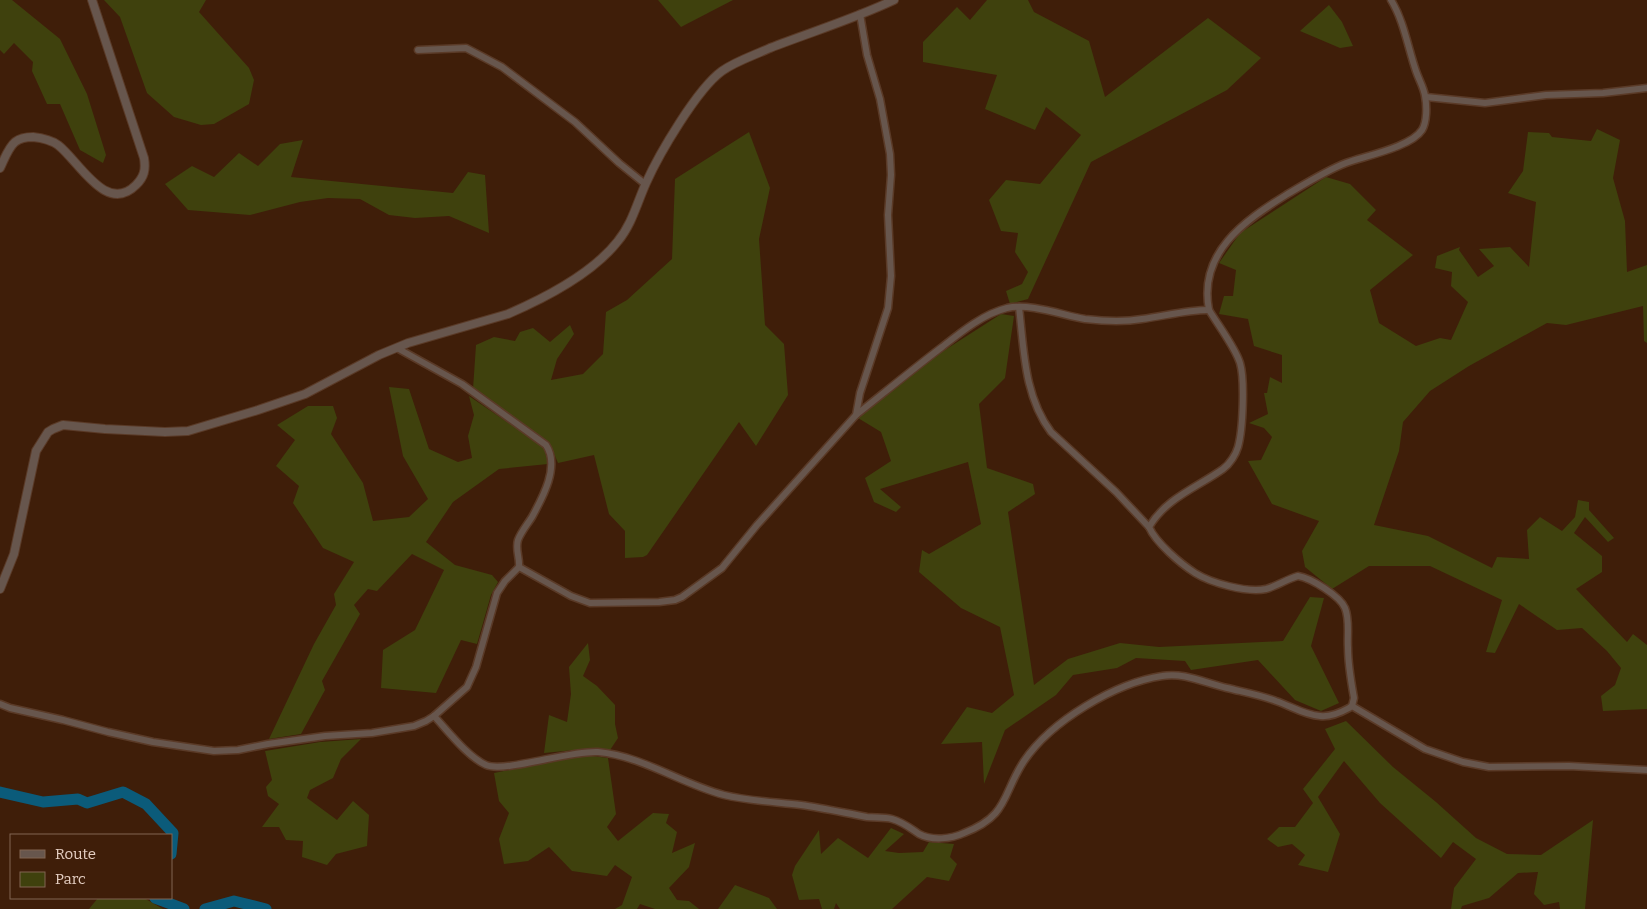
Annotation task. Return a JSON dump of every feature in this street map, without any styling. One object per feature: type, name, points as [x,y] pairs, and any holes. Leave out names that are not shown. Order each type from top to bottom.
[{"type":"street","points":[[0,168],[11,146],[17,140],[38,137],[58,145],[91,180],[112,194],[123,194],[142,179],[146,169],[144,158],[92,0]]},
{"type":"street","points":[[0,589],[14,554],[36,451],[48,432],[63,426],[165,432],[188,431],[292,399],[397,348],[508,314],[547,295],[587,271],[619,241],[632,218],[645,184],[664,148],[704,89],[722,70],[894,0]]},
{"type":"street","points":[[1149,528],[1180,494],[1226,467],[1238,446],[1243,379],[1240,362],[1209,310],[1207,300],[1210,276],[1214,263],[1225,244],[1238,229],[1257,213],[1331,170],[1408,141],[1422,130],[1426,118],[1426,97],[1416,73],[1398,14],[1391,0]]},
{"type":"street","points":[[856,415],[860,393],[888,308],[891,276],[888,214],[891,175],[890,154],[880,99],[867,55],[860,14]]},
{"type":"street","points":[[418,50],[466,48],[502,67],[575,122],[619,163],[645,184]]},
{"type":"street","points":[[1426,97],[1485,104],[1546,95],[1603,93],[1647,88]]},
{"type":"street","points":[[1198,310],[1207,300]]},
{"type":"street","points":[[1019,307],[1031,391],[1042,421],[1051,432],[1116,492],[1149,528],[1152,534],[1182,563],[1195,573],[1224,584],[1258,589],[1266,589],[1298,576],[1310,580],[1336,598],[1345,607],[1354,698],[1352,706]]},
{"type":"street","points":[[519,567],[571,596],[590,603],[675,600],[722,568],[757,525],[816,462],[856,415],[961,332],[997,312],[1007,308],[1019,307],[1087,319],[1139,320],[1177,312],[1209,310]]},
{"type":"street","points":[[397,348],[462,384],[541,441],[550,451],[552,459],[551,469],[545,488],[518,541],[519,567]]},
{"type":"street","points":[[0,704],[108,732],[214,751],[238,750],[325,736],[389,731],[414,726],[434,716],[470,682],[497,593],[505,581],[519,567]]},
{"type":"street","points":[[434,716],[476,758],[490,766],[514,765],[587,752],[615,754],[724,795],[800,805],[870,818],[888,818],[905,824],[924,836],[940,838],[962,834],[989,820],[1003,804],[1021,766],[1041,741],[1090,703],[1134,683],[1173,674],[1266,697],[1304,713],[1321,716],[1331,716],[1352,706]]},
{"type":"street","points":[[1352,706],[1425,749],[1463,762],[1500,768],[1569,766],[1647,770]]},
{"type":"green space","points":[[0,0],[12,0],[60,39],[87,94],[106,155],[103,163],[80,150],[60,104],[47,104],[32,71],[33,62],[14,43],[4,54],[0,50]]},
{"type":"green space","points":[[104,0],[206,0],[199,12],[249,68],[254,80],[249,104],[214,124],[201,125],[174,117],[147,93],[120,17]]},
{"type":"green space","points":[[658,0],[733,0],[681,27]]},
{"type":"green space","points":[[987,0],[1028,0],[1034,12],[1089,41],[1105,97],[1208,18],[1261,58],[1227,90],[1091,162],[1028,299],[1010,304],[1006,291],[1022,284],[1028,272],[1015,252],[1018,233],[1001,231],[989,200],[1006,180],[1040,184],[1081,135],[1046,107],[1035,130],[985,109],[997,75],[923,62],[923,42],[957,7],[970,20]]},
{"type":"green space","points":[[1329,5],[1342,22],[1353,46],[1340,48],[1300,31]]},
{"type":"green space","points":[[1597,129],[1620,140],[1613,178],[1625,221],[1627,272],[1647,265],[1647,343],[1644,341],[1643,306],[1566,325],[1547,323],[1469,366],[1430,391],[1403,422],[1399,451],[1374,525],[1428,536],[1492,568],[1497,557],[1529,559],[1527,530],[1540,517],[1562,531],[1575,517],[1578,500],[1589,502],[1589,510],[1614,538],[1608,542],[1585,517],[1574,533],[1602,556],[1602,572],[1576,589],[1627,642],[1633,634],[1647,645],[1647,709],[1603,711],[1601,696],[1615,685],[1621,668],[1607,651],[1582,628],[1557,630],[1519,604],[1495,653],[1486,652],[1502,600],[1430,566],[1369,566],[1332,589],[1305,567],[1302,551],[1319,521],[1272,504],[1248,461],[1261,460],[1272,437],[1264,428],[1249,423],[1268,414],[1264,393],[1267,393],[1270,377],[1282,383],[1282,355],[1254,346],[1248,319],[1219,314],[1224,296],[1233,296],[1236,270],[1219,263],[1240,233],[1326,177],[1350,184],[1376,210],[1367,220],[1413,255],[1370,290],[1379,323],[1416,346],[1440,338],[1451,340],[1468,302],[1451,286],[1452,272],[1435,268],[1437,256],[1460,247],[1459,250],[1478,277],[1494,266],[1479,249],[1510,247],[1529,267],[1536,202],[1508,193],[1523,171],[1528,132],[1549,133],[1552,137],[1591,141]]},
{"type":"green space","points":[[749,132],[770,188],[759,239],[765,325],[784,344],[788,395],[756,446],[739,422],[647,555],[625,558],[625,531],[609,514],[594,455],[558,463],[549,442],[473,389],[476,345],[494,337],[515,341],[520,332],[533,328],[550,342],[570,325],[574,334],[557,359],[551,380],[583,374],[603,354],[606,312],[627,300],[672,259],[675,179]]},
{"type":"green space","points":[[303,140],[291,177],[453,193],[468,172],[485,175],[489,233],[449,216],[415,218],[389,215],[360,199],[328,198],[300,202],[250,215],[188,210],[165,184],[192,166],[214,177],[239,153],[258,166],[280,144]]},
{"type":"green space","points":[[1001,314],[1014,316],[1005,378],[979,404],[987,468],[1033,484],[1035,494],[1008,512],[1034,685],[1068,659],[1120,643],[1159,647],[1283,641],[1310,597],[1324,598],[1311,646],[1339,703],[1321,711],[1295,700],[1258,660],[1191,670],[1185,661],[1136,658],[1117,668],[1073,675],[1056,695],[1005,730],[984,784],[982,742],[941,744],[967,707],[992,713],[1014,695],[1000,627],[961,608],[919,572],[922,550],[929,554],[981,524],[968,462],[880,489],[901,507],[896,512],[874,502],[865,478],[891,461],[881,432],[858,418],[934,357]]},
{"type":"green space","points":[[389,387],[409,389],[429,449],[458,462],[472,458],[468,436],[474,415],[469,396],[544,447],[548,464],[499,469],[453,502],[426,542],[455,565],[492,575],[498,582],[491,595],[477,644],[461,640],[436,693],[381,688],[383,650],[415,630],[444,570],[412,554],[377,591],[368,589],[354,605],[360,614],[322,681],[325,690],[301,734],[269,739],[314,644],[336,605],[334,594],[354,562],[323,548],[293,503],[299,486],[276,466],[295,440],[277,425],[308,406],[333,406],[337,418],[331,434],[363,483],[373,521],[409,517],[428,499],[403,456]]},
{"type":"green space","points":[[588,643],[590,660],[583,676],[597,686],[615,705],[615,724],[618,738],[610,750],[585,749],[544,753],[549,715],[567,722],[571,694],[569,667]]},
{"type":"green space","points":[[1346,721],[1393,767],[1476,838],[1507,854],[1541,855],[1593,820],[1585,909],[1560,909],[1559,902],[1544,905],[1534,894],[1538,872],[1518,873],[1489,898],[1462,906],[1461,909],[1451,909],[1454,888],[1476,859],[1453,842],[1441,858],[1380,803],[1344,761],[1318,797],[1340,834],[1328,872],[1298,865],[1305,855],[1292,844],[1278,847],[1267,839],[1279,827],[1295,827],[1313,803],[1303,789],[1335,749],[1325,729]]},
{"type":"green space","points":[[361,739],[341,759],[333,778],[310,790],[307,798],[337,820],[353,801],[369,815],[367,846],[336,854],[327,865],[302,857],[303,841],[286,840],[279,827],[262,827],[279,804],[268,796],[266,787],[272,780],[265,751],[320,742]]},
{"type":"green space","points":[[585,755],[608,758],[616,814],[607,827],[618,841],[653,813],[669,814],[666,823],[677,832],[672,853],[695,843],[689,867],[669,888],[677,900],[689,901],[699,909],[655,909],[640,904],[637,909],[615,909],[622,905],[632,877],[615,865],[607,876],[572,871],[549,847],[528,861],[504,864],[499,839],[509,813],[499,801],[494,773]]},
{"type":"green space","points":[[891,828],[904,834],[885,851],[899,853],[923,852],[929,842],[954,844],[950,857],[957,864],[949,881],[927,877],[892,909],[840,909],[836,903],[834,909],[822,909],[819,899],[799,900],[792,875],[795,866],[819,830],[821,854],[838,838],[868,858]]},
{"type":"green space","points":[[735,885],[769,898],[777,909],[718,909]]},
{"type":"green space","points":[[97,899],[146,899],[163,909],[89,909]]},
{"type":"waterway","points":[[0,792],[43,802],[78,799],[87,803],[123,792],[146,804],[173,833],[172,844]]},
{"type":"waterway","points":[[158,899],[184,909]]},
{"type":"waterway","points":[[205,909],[234,901],[266,909]]}]
